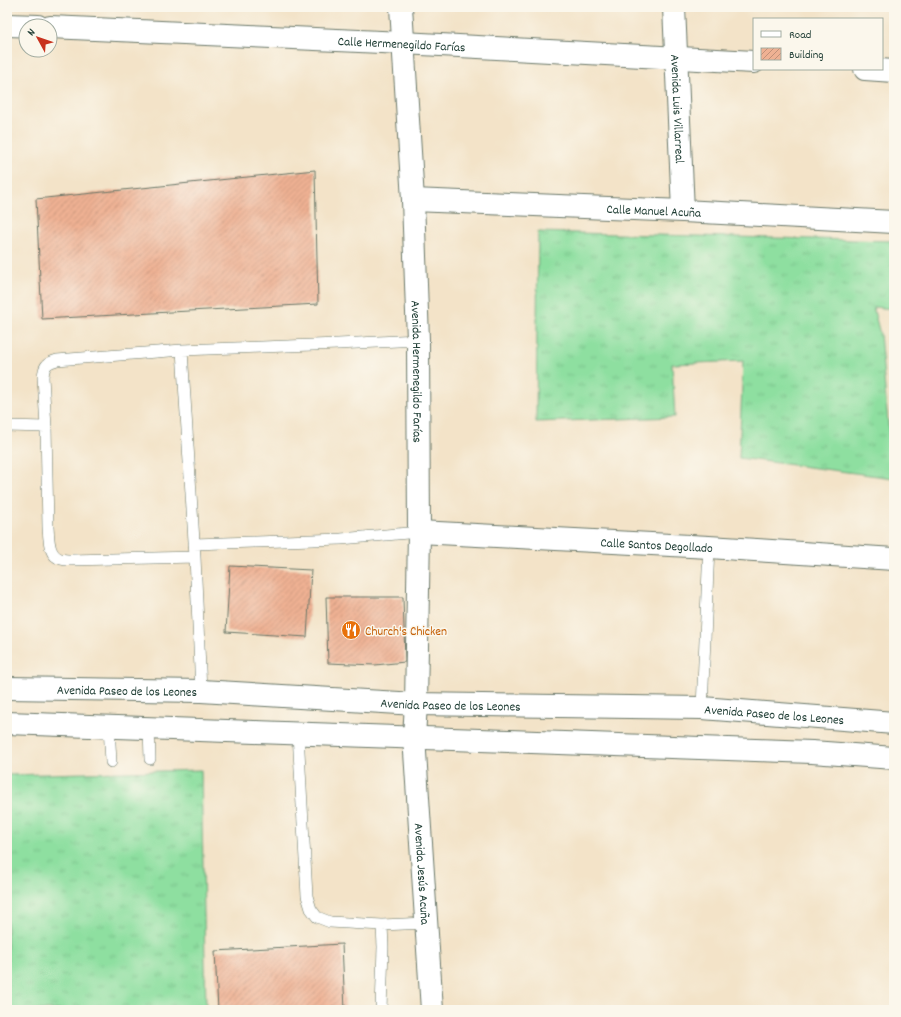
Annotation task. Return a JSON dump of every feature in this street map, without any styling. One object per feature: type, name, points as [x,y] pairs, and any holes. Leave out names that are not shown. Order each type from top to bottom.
[{"type":"street","name":"Avenida Hermenegildo Farías","points":[[401,7],[414,200],[418,340],[419,532],[414,737]]},
{"type":"street","name":"Avenida Luis Villarreal","points":[[674,7],[684,211]]},
{"type":"street","points":[[7,24],[18,25]]},
{"type":"street","name":"Calle Hermenegildo Farías","points":[[58,27],[753,62]]},
{"type":"street","points":[[880,70],[894,71]]},
{"type":"street","name":"Calle Manuel Acuña","points":[[414,200],[684,211],[894,222]]},
{"type":"street","name":"Calle Santos Degollado","points":[[419,532],[709,547],[894,559]]},
{"type":"street","name":"Avenida Paseo de los Leones","points":[[7,688],[201,691],[416,704],[702,708],[894,723]]},
{"type":"street","points":[[7,723],[812,752],[894,758]]},
{"type":"street","name":"Avenida Jesús Acuña","points":[[414,737],[432,1010]]},
{"type":"lane","points":[[195,557],[71,560],[60,559],[53,554],[49,543],[48,527],[46,426],[43,376],[43,370],[48,363],[57,360],[182,350],[418,340]]},
{"type":"lane","points":[[182,350],[195,557],[201,691]]},
{"type":"lane","points":[[7,426],[46,426]]},
{"type":"lane","points":[[194,544],[342,539],[419,532]]},
{"type":"lane","points":[[702,708],[709,547]]},
{"type":"lane","points":[[109,726],[111,762]]},
{"type":"lane","points":[[149,727],[150,759]]},
{"type":"lane","points":[[298,733],[307,896],[311,910],[317,917],[330,922],[382,925],[426,922]]},
{"type":"lane","points":[[381,1010],[383,947],[382,925]]},
{"type":"green space","points":[[538,232],[894,241],[894,309],[873,307],[880,334],[893,478],[739,458],[743,361],[672,364],[675,417],[536,422]]},
{"type":"green space","points":[[201,770],[206,1010],[7,1010],[7,775]]},
{"type":"building","points":[[315,170],[318,304],[42,319],[36,199]]},
{"type":"building","points":[[230,566],[311,570],[307,637],[226,632]]},
{"type":"building","name":"Church's Chicken","points":[[326,597],[403,597],[405,662],[375,665],[328,663]]},
{"type":"building","points":[[342,944],[345,1010],[218,1010],[215,951]]},
{"type":"place","name":"Church's Chicken","points":[[351,630]]}]
